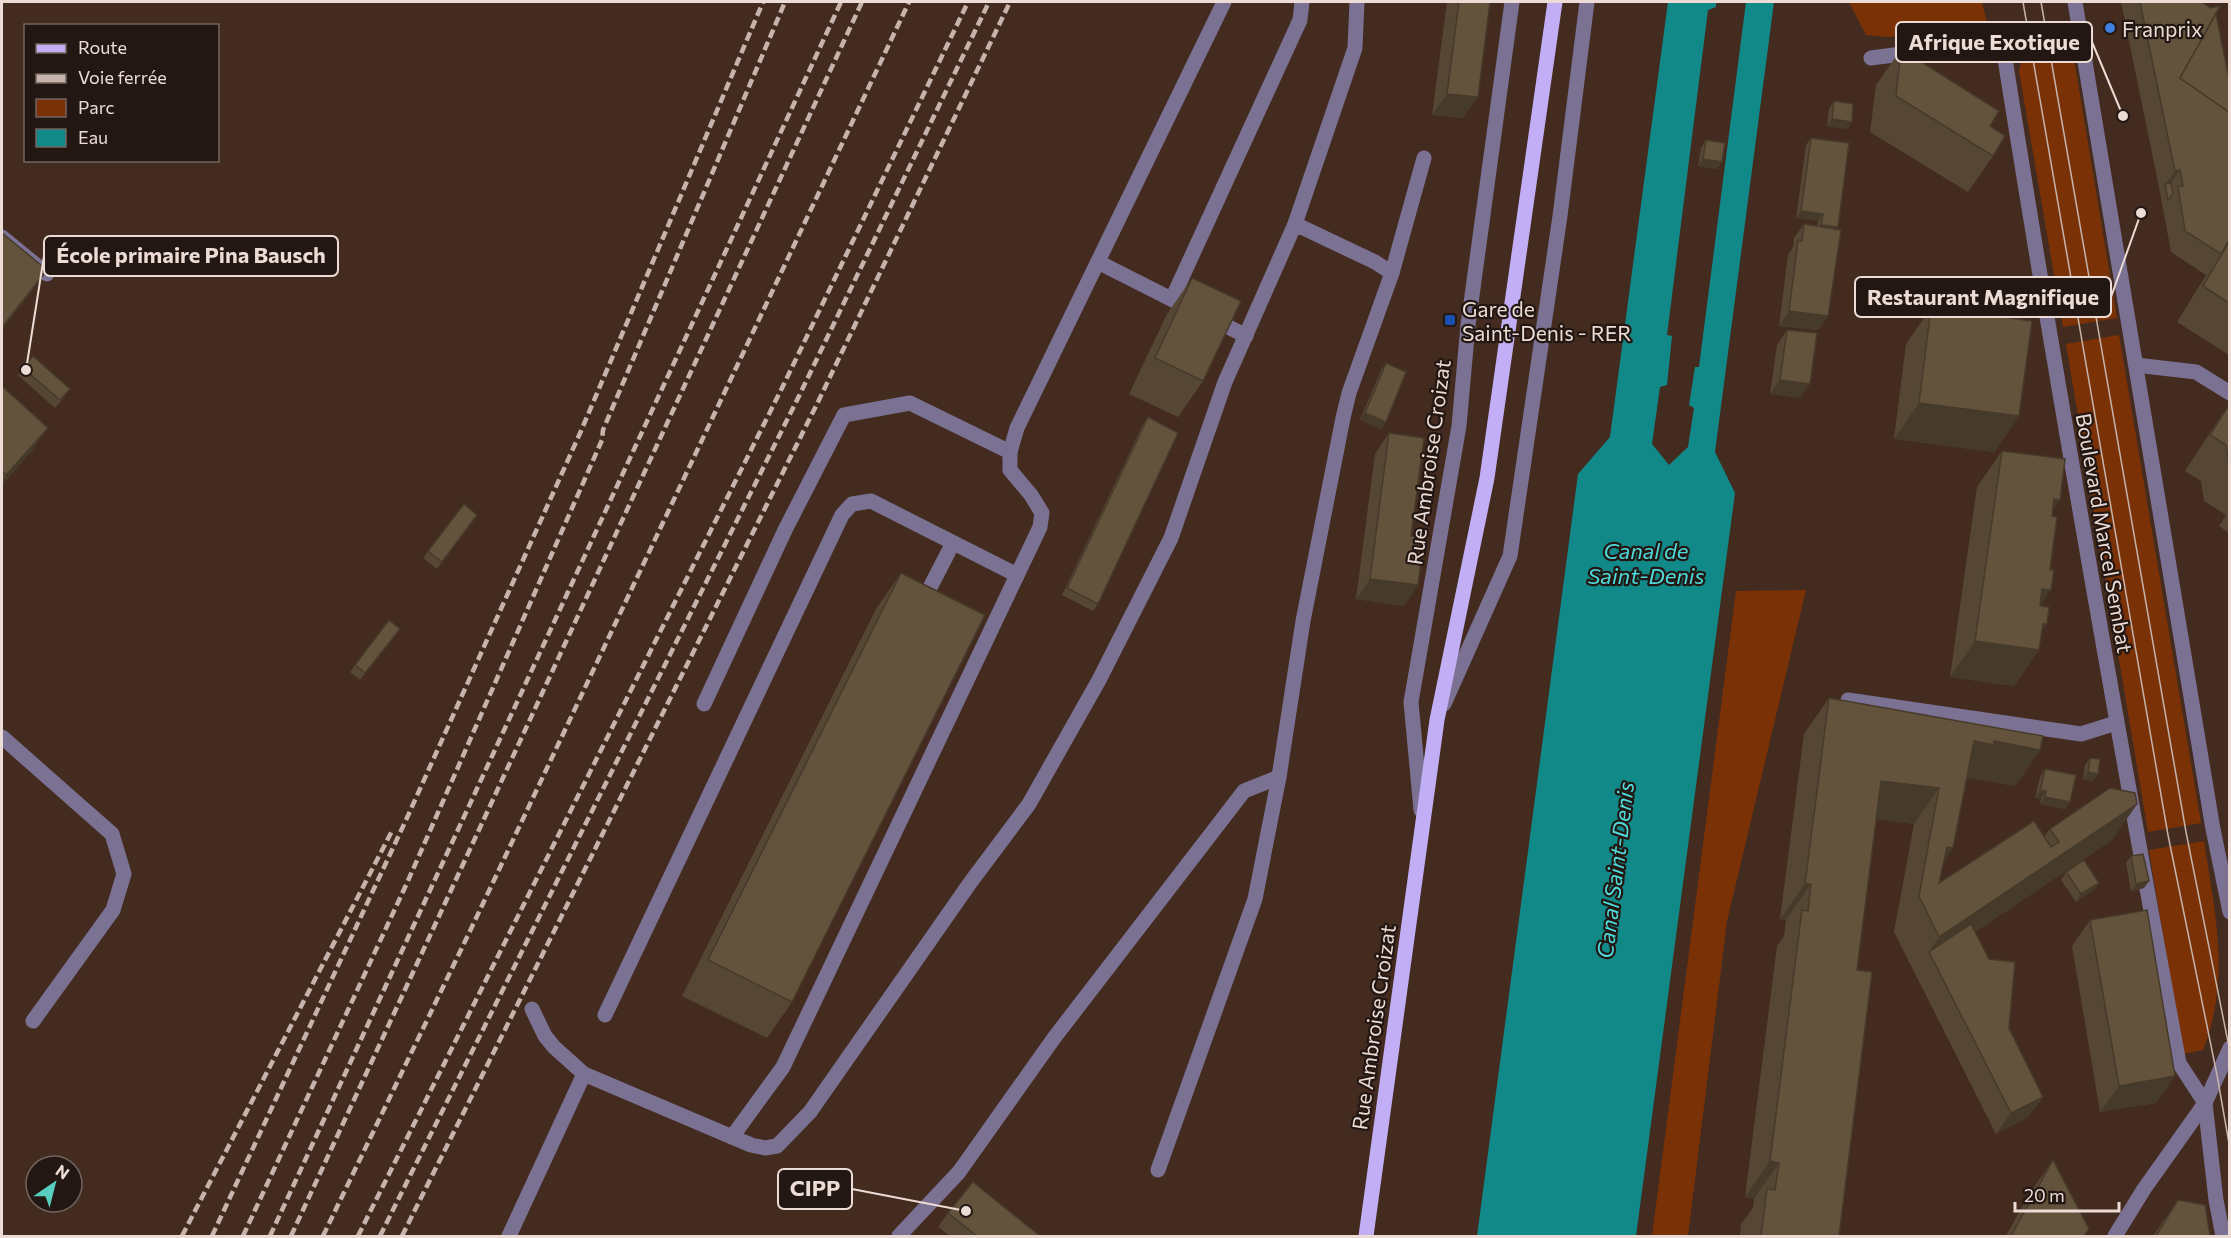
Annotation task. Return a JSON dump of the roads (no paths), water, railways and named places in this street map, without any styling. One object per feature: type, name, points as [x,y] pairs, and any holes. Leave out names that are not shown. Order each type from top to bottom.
[{"type":"main road","name":"Rue Ambroise Croizat","points":[[1365,1236],[1437,720],[1486,478],[1555,2]]},
{"type":"street","points":[[732,1137],[783,1067],[1040,527],[1042,513],[1031,495],[1010,470],[1010,452],[1017,428],[1224,2]]},
{"type":"street","points":[[1172,299],[1300,20],[1302,2]]},
{"type":"street","points":[[532,1009],[545,1036],[584,1074],[732,1137],[765,1148],[777,1146],[810,1112],[970,883],[1029,804],[1099,680],[1171,538],[1225,382],[1295,224],[1355,48],[1357,2]]},
{"type":"street","name":"Rue Ambroise Croizat","points":[[1423,822],[1411,702],[1459,426],[1468,325],[1512,2]]},
{"type":"street","name":"Rue Ambroise Croizat","points":[[1437,720],[1510,556],[1560,216],[1587,2]]},
{"type":"street","points":[[2074,2],[2212,829],[2229,912]]},
{"type":"street","points":[[1871,58],[2080,28]]},
{"type":"street","name":"Boulevard Marcel Sembat","points":[[2002,40],[2039,273],[2116,723],[2180,1063],[2205,1104],[2216,1200],[2223,1236]]},
{"type":"street","points":[[1158,1170],[1255,899],[1279,777],[1303,621],[1343,418],[1349,393],[1392,273],[1424,158]]},
{"type":"street","points":[[1295,224],[1375,262],[1392,273]]},
{"type":"street","points":[[2,237],[48,274]]},
{"type":"street","points":[[1098,262],[1246,336]]},
{"type":"street","points":[[2136,365],[2196,372],[2229,393]]},
{"type":"street","points":[[704,704],[785,530],[844,415],[910,403],[1010,452]]},
{"type":"street","points":[[605,1015],[842,515],[852,504],[871,501],[1017,575]]},
{"type":"street","points":[[923,601],[953,543]]},
{"type":"street","points":[[1848,700],[2081,734],[2116,723]]},
{"type":"street","points":[[2,736],[112,834],[124,874],[113,910],[33,1021]]},
{"type":"street","points":[[899,1236],[959,1172],[1054,1038],[1244,791],[1279,777]]},
{"type":"street","name":"Boulevard Marcel Sembat","points":[[2205,1104],[2229,1048]]},
{"type":"street","points":[[508,1236],[584,1074]]},
{"type":"street","points":[[2115,1236],[2144,1189],[2205,1104]]},
{"type":"water","name":"Canal de Saint-Denis","points":[[1668,2],[1716,2],[1716,7],[1708,10],[1667,335],[1672,336],[1667,385],[1660,387],[1652,444],[1669,465],[1688,447],[1694,408],[1689,405],[1695,367],[1699,367],[1746,2],[1774,2],[1715,452],[1735,493],[1636,1236],[1477,1236],[1578,474],[1610,437]]},
{"type":"tram line","points":[[2023,2],[2168,835],[2230,1149]]},
{"type":"tram line","points":[[2041,2],[2186,832],[2230,1052]]},
{"type":"railway","points":[[212,1236],[406,820],[581,431],[763,2]]},
{"type":"railway","points":[[243,1236],[407,883],[602,440],[603,430],[785,2]]},
{"type":"railway","points":[[270,1236],[841,2]]},
{"type":"railway","points":[[291,1236],[862,2]]},
{"type":"railway","points":[[323,1236],[470,931],[909,2]]},
{"type":"railway","points":[[358,1236],[782,388],[968,2]]},
{"type":"railway","points":[[380,1236],[799,396],[989,2]]},
{"type":"railway","points":[[402,1236],[817,404],[1010,2]]},
{"type":"railway","points":[[182,1236],[393,829]]},
{"type":"place","name":"Franprix","points":[[2110,28]]},
{"type":"place","name":"Afrique Exotique","points":[[2123,116]]},
{"type":"place","name":"Restaurant Magnifique","points":[[2141,213]]},
{"type":"place","name":"Gare de Saint-Denis - RER","points":[[1450,320]]},
{"type":"place","name":"École primaire Pina Bausch","points":[[26,370]]},
{"type":"place","name":"CIPP","points":[[966,1211]]},
{"type":"water label","name":"Canal Saint-Denis","points":[[1615,870]]}]
